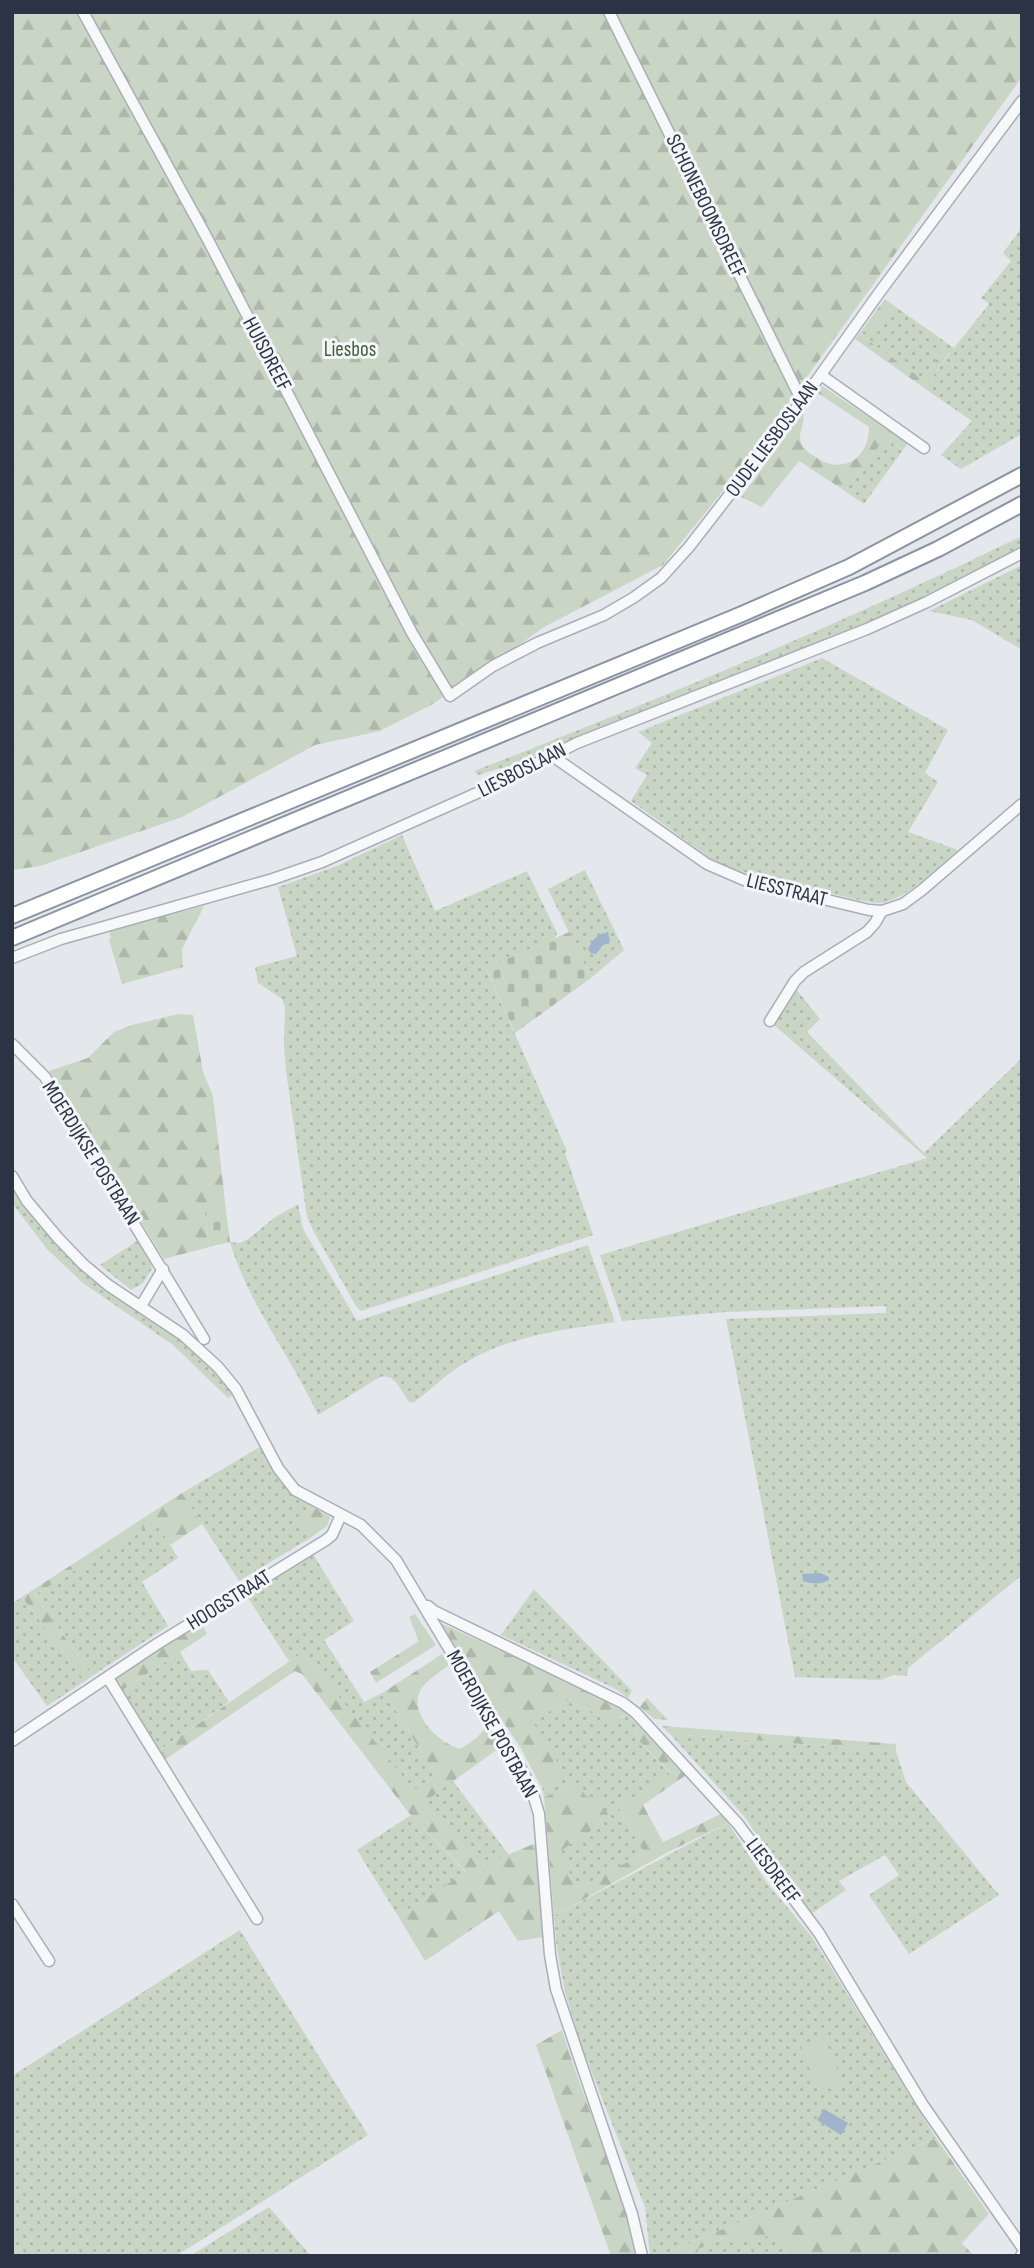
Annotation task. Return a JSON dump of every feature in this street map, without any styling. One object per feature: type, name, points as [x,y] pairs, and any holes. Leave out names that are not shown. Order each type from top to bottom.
[{"type":"highway","points":[[12,916],[742,614],[849,567],[1022,475]]},
{"type":"highway","points":[[12,938],[853,589],[938,549],[1022,504]]},
{"type":"street","name":"HUISDREEF","points":[[83,12],[207,238],[412,633],[450,696]]},
{"type":"street","name":"SCHONEBOOMSDREEF","points":[[609,12],[802,401]]},
{"type":"street","name":"OUDE LIESBOSLAAN","points":[[450,696],[493,666],[537,643],[604,615],[661,578],[689,547],[802,401],[879,292],[1022,101]]},
{"type":"street","points":[[821,375],[924,448]]},
{"type":"street","name":"LIESBOSLAAN","points":[[12,958],[61,939],[272,879],[322,862],[486,789],[576,743],[856,634],[927,602],[1022,553]]},
{"type":"street","name":"LIESSTRAAT","points":[[551,755],[707,864],[744,880],[869,911],[882,911]]},
{"type":"street","points":[[770,1021],[795,981],[804,972],[867,932],[882,911],[903,904],[922,890],[1022,804]]},
{"type":"street","name":"MOERDIJKSE POSTBAAN","points":[[12,1044],[45,1077],[204,1339]]},
{"type":"street","name":"MOERDIJKSE POSTBAAN","points":[[12,1176],[27,1201],[83,1264],[108,1285],[183,1335],[218,1367],[236,1389],[278,1468],[295,1490],[361,1525],[384,1546],[422,1602],[533,1794],[539,1814],[556,1989],[632,2214],[642,2256]]},
{"type":"street","points":[[141,1306],[163,1269]]},
{"type":"street","name":"HOOGSTRAAT","points":[[12,1741],[157,1644],[326,1541],[332,1535],[341,1514]]},
{"type":"street","name":"LIESDREEF","points":[[422,1602],[434,1611],[624,1703],[636,1713],[738,1824],[819,1933],[923,2105],[1022,2247]]},
{"type":"street","points":[[108,1678],[257,1919]]},
{"type":"street","points":[[12,1904],[49,1961]]},
{"type":"green space","name":"Liesbos","points":[[12,12],[1022,12],[1022,77],[743,466],[663,565],[544,627],[431,705],[380,731],[315,745],[182,817],[40,866],[12,870]]},
{"type":"green space","points":[[1022,227],[1022,434],[961,469],[941,455],[972,421],[924,388],[950,353],[944,349],[922,379],[859,334],[862,330],[871,335],[893,305],[954,348],[989,304],[981,298],[1011,261],[1003,253]]},
{"type":"green space","points":[[885,299],[893,305],[871,336],[862,330]]},
{"type":"green space","points":[[859,334],[922,379],[945,348],[950,352],[924,388],[855,339]]},
{"type":"green space","points":[[822,386],[908,443],[903,450],[885,438],[845,491],[799,461],[762,507],[741,497],[803,413],[800,441],[809,453],[834,465],[852,461],[859,456],[868,439],[869,427],[818,393]]},
{"type":"green space","points":[[885,438],[903,450],[864,504],[845,491]]},
{"type":"green space","points":[[1022,536],[1022,546],[908,605],[804,649],[552,747],[518,767],[501,768],[478,775],[474,771],[750,660]]},
{"type":"green space","points":[[1022,565],[1022,597],[1018,601],[1022,604],[1022,650],[972,620],[929,611]]},
{"type":"green space","points":[[822,658],[948,730],[925,773],[938,782],[908,832],[958,850],[921,882],[889,901],[862,901],[731,869],[710,858],[631,801],[647,775],[635,768],[652,743],[638,732]]},
{"type":"green space","points":[[402,835],[435,911],[527,871],[557,933],[555,938],[486,969],[567,1151],[565,1153],[593,1235],[361,1311],[307,1217],[286,1071],[285,1008],[282,999],[258,983],[255,967],[297,956],[278,887],[337,866]]},
{"type":"green space","points":[[585,870],[624,950],[591,978],[548,889]]},
{"type":"green space","points":[[204,906],[182,949],[183,967],[122,984],[109,940],[109,930]]},
{"type":"green space","points":[[569,932],[591,978],[515,1033],[486,968]]},
{"type":"green space","points":[[795,988],[820,1019],[807,1032],[924,1153],[1022,1058],[1022,1161],[1019,1181],[1022,1207],[1022,1575],[908,1668],[907,1676],[893,1675],[881,1680],[795,1677],[726,1319],[886,1313],[886,1306],[726,1312],[622,1321],[600,1255],[927,1158],[773,1024]]},
{"type":"green space","points":[[179,1014],[193,1015],[203,1072],[213,1096],[226,1210],[205,1213],[209,1247],[164,1259],[49,1071],[88,1058],[114,1032]]},
{"type":"green space","points":[[12,1188],[65,1252],[100,1283],[187,1344],[235,1394],[228,1398],[173,1345],[83,1283],[47,1249],[12,1203]]},
{"type":"green space","points":[[298,1204],[303,1229],[357,1321],[588,1245],[615,1322],[557,1331],[500,1346],[458,1367],[413,1403],[408,1401],[394,1380],[380,1377],[318,1415],[248,1287],[230,1242],[240,1243],[248,1239],[274,1218]]},
{"type":"green space","points":[[226,1210],[230,1242],[209,1247],[205,1212]]},
{"type":"green space","points":[[137,1241],[149,1256],[152,1269],[142,1284],[131,1290],[100,1265]]},
{"type":"green space","points":[[265,1444],[292,1486],[313,1507],[298,1517],[310,1538],[239,1581],[182,1493]]},
{"type":"green space","points":[[182,1493],[202,1524],[170,1545],[156,1520],[35,1595],[92,1676],[85,1681],[22,1597]]},
{"type":"green space","points":[[313,1507],[330,1517],[327,1526],[310,1538],[297,1517]]},
{"type":"green space","points":[[156,1520],[178,1558],[142,1582],[168,1626],[92,1676],[35,1595]]},
{"type":"green space","points":[[313,1554],[354,1621],[324,1640],[364,1702],[384,1692],[436,1775],[413,1791],[304,1653],[289,1661],[246,1595]]},
{"type":"green space","points":[[534,1589],[632,1691],[628,1698],[616,1689],[501,1635]]},
{"type":"green space","points":[[22,1597],[85,1681],[47,1706],[12,1657],[12,1603]]},
{"type":"green space","points":[[415,1614],[436,1645],[376,1683],[370,1672],[419,1641],[409,1617]]},
{"type":"green space","points":[[436,1621],[608,1700],[626,1713],[614,1723],[605,1715],[601,1717],[566,1701],[533,1722],[564,1773],[552,1785],[542,1788],[520,1747]]},
{"type":"green space","points":[[201,1623],[207,1634],[121,1691],[114,1679]]},
{"type":"green space","points":[[180,1652],[191,1671],[208,1670],[229,1702],[160,1750],[121,1691]]},
{"type":"green space","points":[[303,1652],[414,1790],[436,1775],[384,1692],[442,1654],[449,1665],[429,1680],[420,1691],[418,1700],[422,1718],[443,1741],[460,1749],[481,1733],[486,1720],[502,1746],[423,1803],[481,1866],[536,1843],[543,1937],[518,1941],[499,1911],[425,1961],[398,1916],[466,1872],[408,1812],[302,1674],[295,1671],[166,1759],[160,1750]]},
{"type":"green space","points":[[647,1698],[668,1720],[654,1719],[640,1707]]},
{"type":"green space","points":[[566,1701],[601,1717],[605,1715],[622,1718],[626,1713],[638,1725],[635,1737],[671,1774],[618,1807],[644,1853],[578,1889],[558,1852],[610,1817],[594,1799],[572,1783],[544,1797],[542,1788],[552,1785],[532,1722]]},
{"type":"green space","points":[[638,1725],[686,1775],[643,1805],[663,1842],[721,1814],[728,1823],[668,1852],[554,1916],[544,1797],[572,1783],[579,1784],[585,1795],[599,1798],[610,1818],[559,1852],[578,1889],[644,1853],[618,1807],[671,1773],[635,1737]]},
{"type":"green space","points":[[662,1726],[896,1744],[896,1751],[670,1734]]},
{"type":"green space","points":[[670,1734],[896,1751],[906,1782],[999,1895],[909,1954],[869,1895],[899,1875],[885,1855],[839,1881],[846,1890],[811,1914],[744,1816]]},
{"type":"green space","points":[[453,1781],[509,1855],[481,1866],[422,1802]]},
{"type":"green space","points":[[411,1815],[466,1873],[398,1916],[357,1850]]},
{"type":"green space","points":[[728,1823],[767,1883],[812,1937],[936,2138],[660,2256],[650,2256],[645,2207],[581,2045],[565,1992],[554,1916]]},
{"type":"green space","points":[[240,1930],[368,2135],[176,2256],[12,2256],[12,2076]]},
{"type":"green space","points":[[562,2030],[622,2199],[638,2256],[611,2256],[536,2045]]},
{"type":"green space","points":[[824,2037],[843,2083],[819,2093],[801,2047]]},
{"type":"green space","points":[[936,2138],[989,2214],[962,2243],[974,2256],[785,2256],[782,2240],[767,2236],[732,2243],[727,2237],[681,2256],[660,2256]]},
{"type":"green space","points":[[269,2207],[311,2256],[190,2256]]},
{"type":"green space","points":[[727,2237],[780,2237],[785,2246],[785,2256],[681,2256]]},
{"type":"water","points":[[608,932],[610,943],[603,945],[596,954],[591,953],[588,949],[594,940]]},
{"type":"water","points":[[820,1573],[829,1577],[829,1580],[816,1584],[803,1581],[802,1574]]},
{"type":"water","points":[[824,2109],[848,2123],[841,2135],[817,2120]]}]
